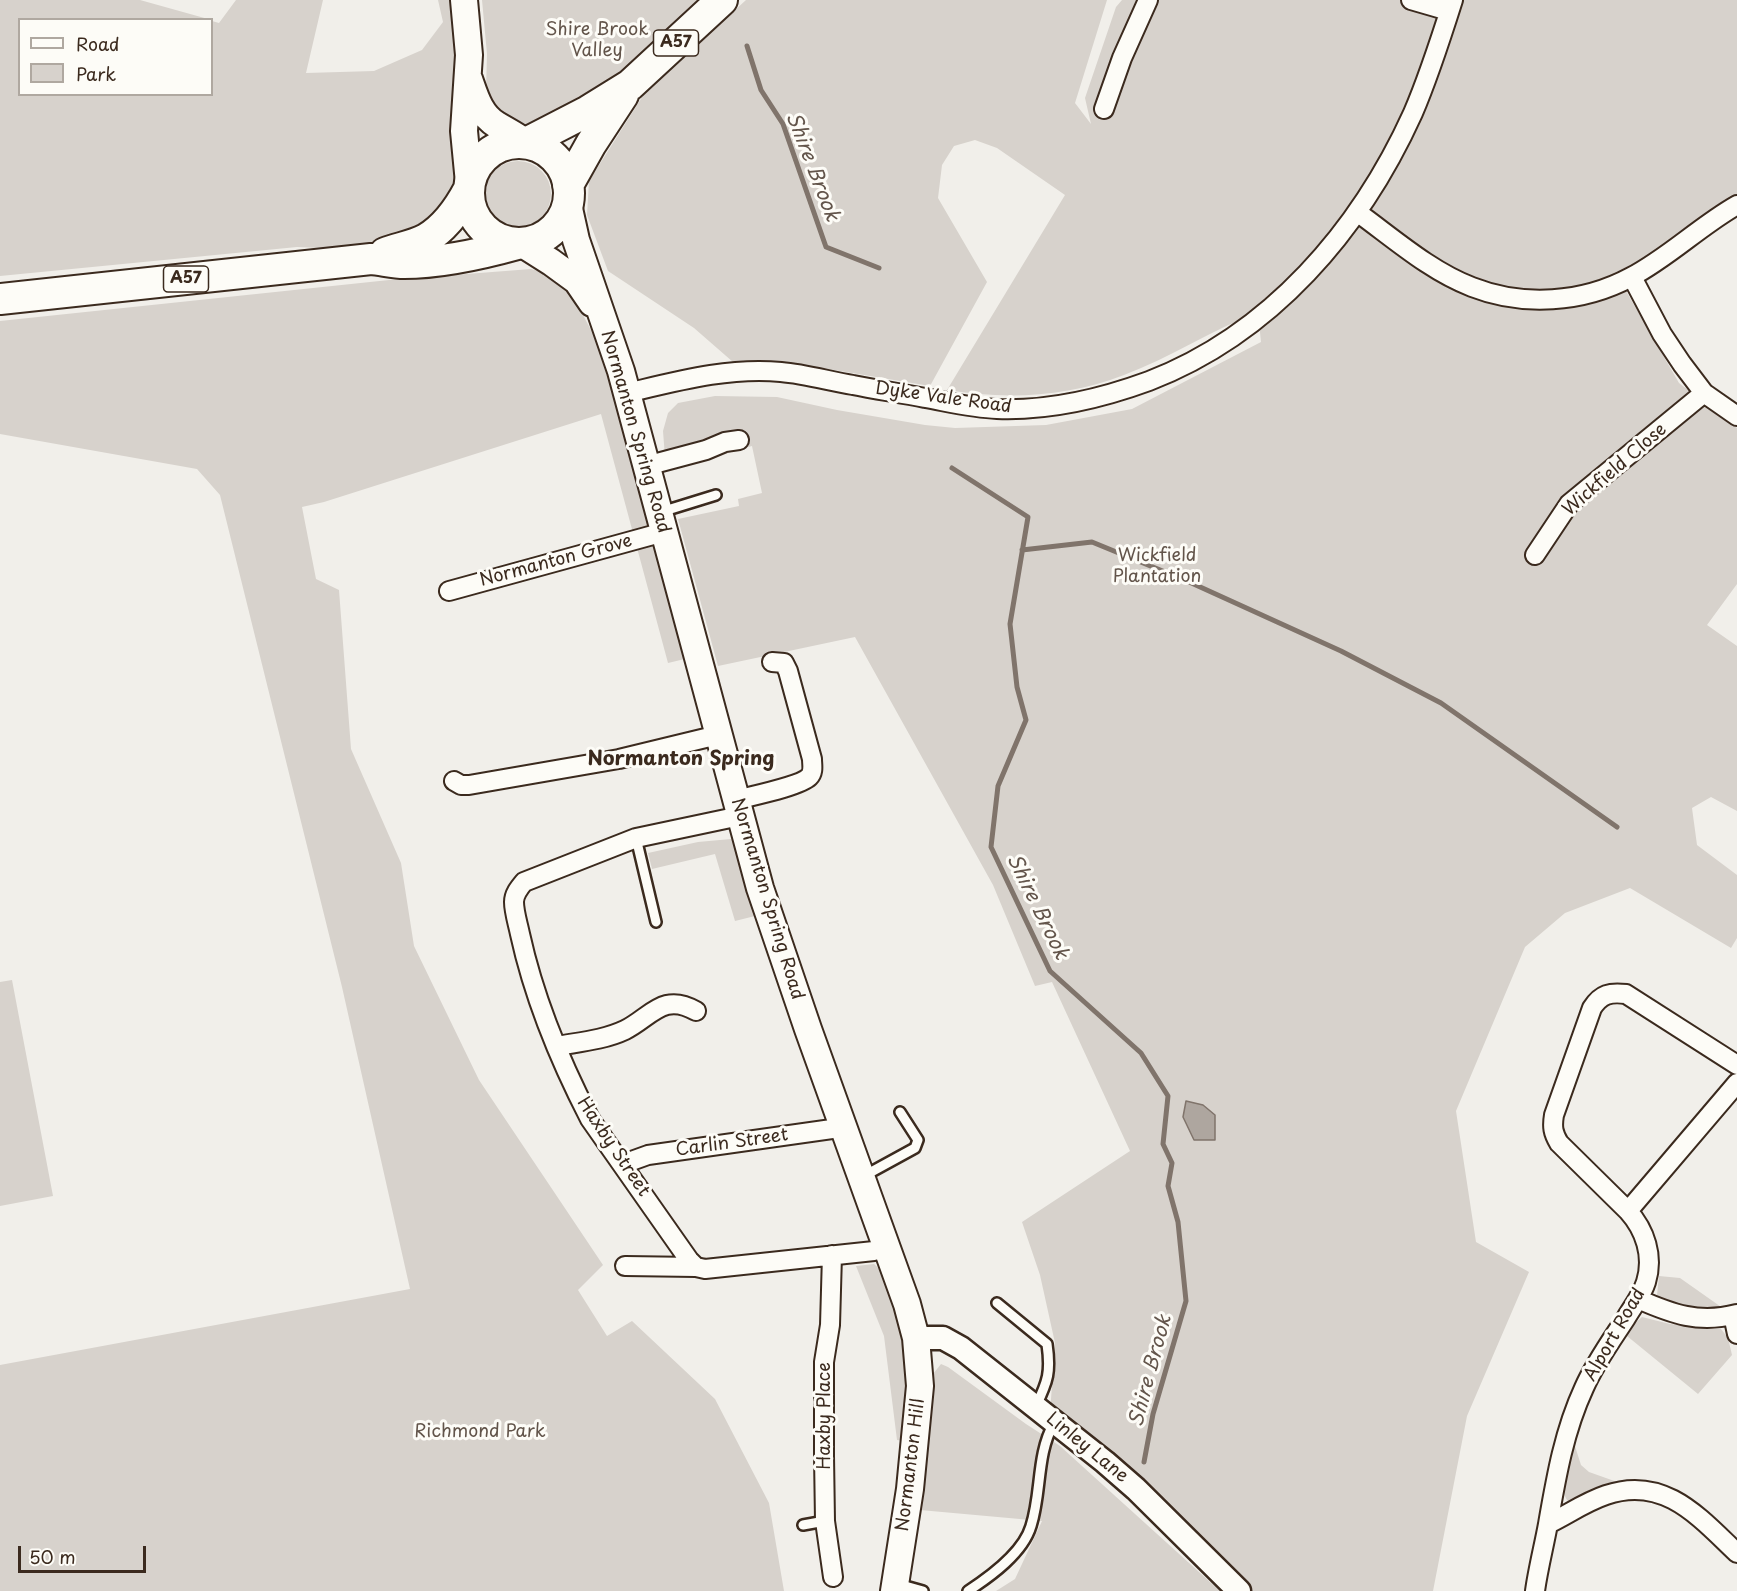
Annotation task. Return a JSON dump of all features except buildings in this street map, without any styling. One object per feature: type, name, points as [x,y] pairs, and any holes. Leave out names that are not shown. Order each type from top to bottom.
[{"type":"highway","name":"A57","points":[[371,259],[426,239],[440,229],[459,208],[477,166],[485,156],[494,149],[514,143],[526,143],[588,111],[630,85],[722,0]]},
{"type":"highway","name":"A57","points":[[0,299],[371,259],[404,263],[436,260],[491,252],[537,240],[560,222],[568,194],[591,144],[630,85]]},
{"type":"highway","points":[[526,143],[535,145],[551,155],[562,168],[568,194]]},
{"type":"highway","points":[[469,186],[471,209],[480,224],[500,239],[519,244]]},
{"type":"main road","points":[[464,0],[468,76],[464,131],[469,186]]},
{"type":"main road","points":[[468,76],[485,115],[526,143]]},
{"type":"main road","name":"Normanton Spring Road","points":[[568,194],[576,240],[617,356],[738,808],[784,962],[907,1304],[916,1338]]},
{"type":"main road","name":"Normanton Spring Road","points":[[519,244],[552,262],[577,281],[601,315]]},
{"type":"main road","name":"Normanton Hill","points":[[895,1587],[921,1386],[916,1338]]},
{"type":"street","points":[[1104,109],[1122,57],[1148,0]]},
{"type":"street","points":[[1411,0],[1451,5]]},
{"type":"street","name":"Dyke Vale Road","points":[[627,393],[715,373],[778,372],[995,409],[1042,408],[1086,401],[1126,390],[1179,369],[1225,343],[1269,312],[1327,251],[1357,212],[1413,112],[1451,5]]},
{"type":"street","points":[[1357,212],[1425,262],[1470,287],[1515,298],[1564,298],[1586,296],[1632,277],[1737,204]]},
{"type":"street","points":[[1632,277],[1662,334],[1682,364],[1704,393],[1737,416]]},
{"type":"street","name":"Wickfield Close","points":[[1535,555],[1569,504],[1704,393]]},
{"type":"street","points":[[646,466],[706,450],[725,442],[739,440]]},
{"type":"street","name":"Normanton Grove","points":[[448,591],[662,523]]},
{"type":"street","name":"Haxby Street","points":[[696,1267],[590,1119],[577,1094],[536,993],[524,951],[514,901],[517,890],[524,882],[636,838],[738,808],[807,779],[812,772],[812,759],[788,670],[784,663],[772,662]]},
{"type":"street","points":[[454,781],[460,785],[469,785],[585,765],[718,735]]},
{"type":"street","name":"Alport Road","points":[[1538,1589],[1558,1466],[1583,1389],[1600,1356],[1638,1299],[1646,1282],[1649,1264],[1645,1236],[1639,1223],[1554,1136],[1552,1127],[1554,1115],[1584,1029],[1597,999],[1605,994],[1626,994],[1737,1065]]},
{"type":"street","points":[[557,1046],[603,1037],[626,1029],[658,1006],[674,1004],[696,1011]]},
{"type":"street","points":[[1628,1211],[1737,1083]]},
{"type":"street","name":"Carlin Street","points":[[623,1164],[648,1155],[832,1129],[842,1125]]},
{"type":"street","points":[[625,1266],[705,1269],[874,1251],[886,1247]]},
{"type":"street","name":"Haxby Place","points":[[832,1255],[830,1324],[824,1362],[825,1521],[833,1577]]},
{"type":"street","points":[[1638,1299],[1667,1312],[1689,1317],[1714,1318],[1735,1315],[1737,1334]]},
{"type":"street","name":"Linley Lane","points":[[916,1338],[943,1338],[961,1348],[1136,1489],[1239,1591]]},
{"type":"street","points":[[1548,1524],[1606,1495],[1626,1490],[1643,1491],[1676,1500],[1692,1510],[1737,1553]]},
{"type":"lane","points":[[662,523],[716,495]]},
{"type":"lane","points":[[636,838],[656,922]]},
{"type":"lane","points":[[861,1178],[915,1148],[918,1140],[900,1112]]},
{"type":"lane","points":[[997,1303],[1047,1344],[1049,1357],[1047,1383],[1035,1407]]},
{"type":"lane","points":[[968,1591],[989,1577],[1013,1556],[1031,1527],[1044,1444],[1055,1422]]},
{"type":"lane","points":[[803,1525],[825,1521]]},
{"type":"lane","points":[[895,1587],[923,1591]]},
{"type":"green space","points":[[0,0],[140,0],[204,18],[18,18],[18,96],[213,96],[213,21],[219,23],[236,0],[323,0],[306,73],[374,71],[422,50],[443,22],[438,0],[460,0],[460,175],[434,225],[383,245],[297,247],[0,276]]},
{"type":"green space","name":"Shire Brook Valley","points":[[482,0],[700,0],[613,80],[529,130],[512,128],[489,102],[486,90],[487,54]]},
{"type":"green space","name":"Wickfield Plantation","points":[[746,0],[1107,0],[1075,103],[1091,124],[1085,98],[1116,7],[1122,0],[1737,0],[1737,200],[1618,277],[1679,383],[1737,428],[1737,584],[1707,625],[1737,646],[1737,811],[1711,797],[1692,808],[1697,845],[1737,875],[1737,938],[1731,948],[1630,888],[1565,913],[1525,947],[1456,1111],[1476,1242],[1529,1272],[1467,1416],[1433,1591],[1252,1591],[1162,1503],[1050,1413],[1055,1343],[1040,1275],[1022,1222],[1130,1151],[1052,982],[1035,986],[993,885],[855,637],[718,666],[678,519],[739,506],[738,499],[762,493],[752,446],[666,470],[663,431],[668,413],[678,403],[715,396],[777,397],[925,425],[955,428],[1046,425],[1132,409],[1261,342],[1258,313],[1141,368],[1081,388],[1014,395],[947,390],[1065,195],[997,148],[975,140],[954,146],[942,165],[938,198],[987,282],[930,386],[792,363],[733,362],[694,328],[608,271],[587,215],[589,181],[644,94]]},
{"type":"green space","points":[[518,161],[531,164],[541,171],[548,181],[551,194],[548,207],[541,217],[531,224],[518,227],[505,224],[495,217],[488,207],[485,194],[488,181],[495,171],[505,164]]},
{"type":"green space","name":"Richmond Park","points":[[531,269],[553,275],[576,302],[606,358],[693,657],[668,663],[601,414],[302,507],[316,579],[339,590],[351,749],[401,863],[414,946],[479,1080],[603,1265],[578,1290],[607,1336],[632,1321],[715,1399],[769,1503],[784,1591],[0,1591],[0,1365],[410,1289],[342,987],[220,495],[197,469],[0,434],[0,321],[389,280]]},
{"type":"green space","points":[[731,839],[739,848],[759,915],[735,921],[715,854],[652,869],[648,853],[698,842]]},
{"type":"green space","points":[[12,980],[53,1196],[0,1206],[0,982]]},
{"type":"green space","points":[[874,1264],[882,1274],[889,1293],[903,1348],[906,1384],[903,1441],[897,1440],[884,1336],[856,1266]]},
{"type":"green space","points":[[1659,1276],[1680,1278],[1724,1309],[1707,1310],[1670,1304],[1657,1295]]},
{"type":"green space","points":[[1642,1317],[1670,1324],[1721,1329],[1728,1338],[1732,1355],[1698,1394],[1627,1336],[1633,1325]]},
{"type":"green space","points":[[941,1364],[1060,1446],[1220,1591],[996,1591],[1015,1579],[1042,1521],[920,1510],[933,1374]]},
{"type":"green space","points":[[1573,1440],[1581,1465],[1589,1472],[1620,1483],[1601,1488],[1569,1502],[1565,1497],[1564,1482]]},
{"type":"shaded area","points":[[1186,1101],[1203,1105],[1215,1115],[1215,1140],[1194,1140],[1183,1117]]},
{"type":"waterway","name":"Shire Brook","points":[[747,46],[761,90],[783,124],[826,247],[879,268]]},
{"type":"waterway","name":"Shire Brook","points":[[952,468],[1028,517],[1010,624],[1017,687],[1026,720],[998,786],[991,847],[1050,971],[1141,1053],[1168,1096],[1163,1144],[1172,1163],[1168,1186],[1178,1222],[1186,1301],[1153,1414],[1144,1462]]},
{"type":"waterway","points":[[1022,550],[1092,542],[1187,581],[1341,651],[1441,703],[1617,827]]},
{"type":"district","name":"Normanton Spring","points":[[681,759]]}]
